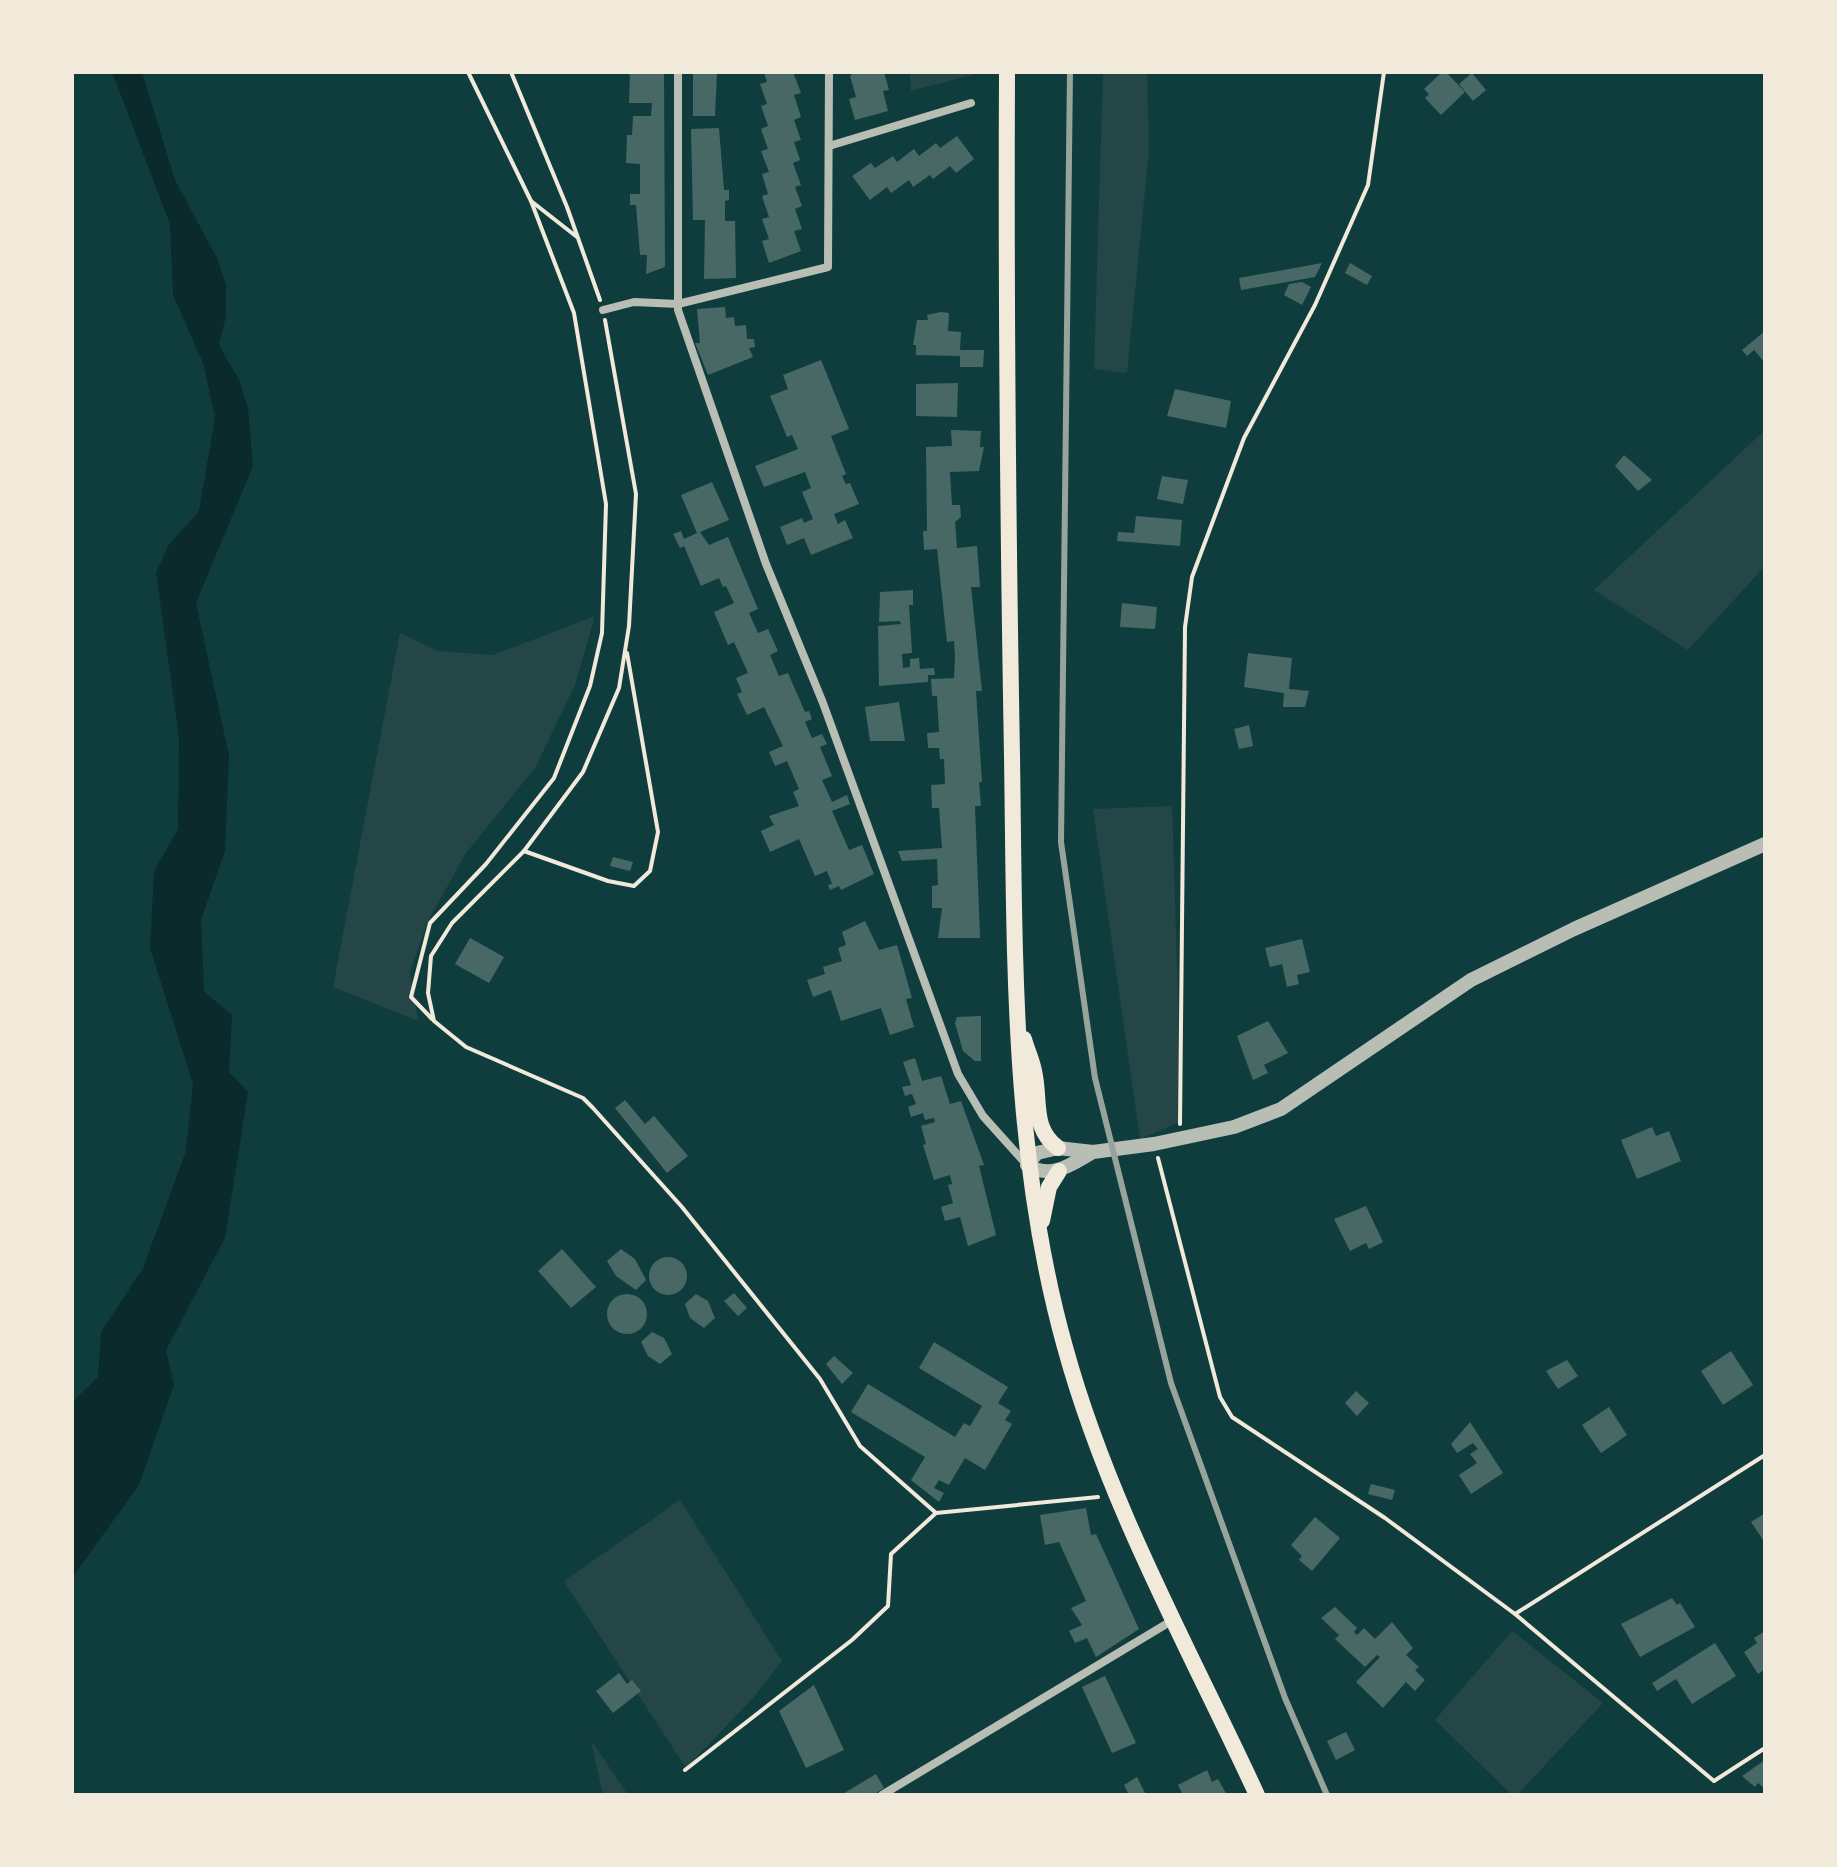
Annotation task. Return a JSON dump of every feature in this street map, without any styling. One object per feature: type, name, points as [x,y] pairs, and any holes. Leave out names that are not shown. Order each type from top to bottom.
[{"type":"main road","points":[[1007,72],[1006,382],[1016,1015],[1027,1165],[1064,1345],[1116,1495],[1257,1795]]},
{"type":"main road","points":[[1016,1015],[1034,1071],[1039,1121],[1045,1138],[1058,1148]]},
{"type":"main road","points":[[1040,1234],[1049,1187],[1059,1171]]},
{"type":"street","points":[[678,72],[678,304],[766,564],[823,703],[958,1074],[983,1116],[1027,1165],[1040,1173],[1059,1171],[1093,1152]]},
{"type":"street","points":[[603,310],[634,302],[678,304],[828,267],[829,72]]},
{"type":"street","points":[[829,146],[971,103]]},
{"type":"street","points":[[1027,1165],[1037,1153],[1058,1148],[1093,1152],[1154,1144],[1234,1127],[1281,1109],[1471,980],[1574,929],[1765,844]]},
{"type":"street","points":[[882,1795],[1174,1619]]},
{"type":"path","points":[[468,72],[531,201],[574,313],[606,504],[602,633],[590,686],[554,778],[486,864],[430,923],[411,997],[466,1047],[583,1098],[682,1207],[820,1379],[860,1446],[936,1513]]},
{"type":"path","points":[[434,1021],[428,993],[431,956],[452,923],[524,851],[583,772],[619,688],[626,647],[636,494],[603,310],[578,237],[511,72]]},
{"type":"path","points":[[1180,1138],[1185,627],[1192,577],[1244,438],[1315,305],[1368,185],[1384,72]]},
{"type":"path","points":[[531,201],[578,237]]},
{"type":"path","points":[[524,851],[608,881],[634,886],[650,871],[658,832],[626,647]]},
{"type":"path","points":[[1154,1144],[1220,1397],[1232,1417],[1385,1518],[1515,1614],[1714,1781],[1765,1748]]},
{"type":"path","points":[[1515,1614],[1765,1455]]},
{"type":"path","points":[[685,1770],[841,1649],[888,1606],[891,1554],[936,1513],[1116,1495]]},
{"type":"shaded area","points":[[112,72],[142,72],[175,180],[217,258],[226,285],[226,316],[219,345],[239,380],[248,408],[253,466],[196,603],[229,756],[225,851],[201,920],[204,991],[232,1015],[229,1072],[248,1092],[225,1238],[166,1350],[174,1385],[139,1485],[72,1578],[72,1402],[98,1377],[101,1332],[143,1268],[186,1151],[193,1084],[150,948],[154,871],[178,829],[179,737],[156,573],[168,546],[199,511],[215,417],[203,363],[173,295],[170,224]]},
{"type":"shaded area","points":[[910,72],[979,72],[979,73],[911,91]]},
{"type":"shaded area","points":[[1103,72],[1147,72],[1149,150],[1127,373],[1094,369]]},
{"type":"shaded area","points":[[1765,430],[1765,566],[1688,650],[1594,590]]},
{"type":"shaded area","points":[[595,616],[575,685],[535,768],[466,853],[428,921],[410,972],[418,1021],[333,987],[400,633],[438,651],[493,655]]},
{"type":"shaded area","points":[[1172,806],[1182,1121],[1140,1139],[1093,809]]},
{"type":"shaded area","points":[[680,1500],[782,1661],[753,1698],[686,1768],[564,1581]]},
{"type":"shaded area","points":[[1512,1631],[1603,1703],[1517,1795],[1512,1795],[1435,1720]]},
{"type":"shaded area","points":[[591,1740],[628,1795],[603,1795]]},
{"type":"building","points":[[624,72],[664,72],[665,267],[646,274],[647,255],[640,255],[636,205],[630,205],[630,194],[640,194],[640,164],[626,163],[627,135],[632,135],[633,116],[651,116],[652,103],[629,103],[630,75]]},
{"type":"building","points":[[693,72],[717,72],[715,116],[693,116]]},
{"type":"building","points":[[764,72],[793,72],[801,93],[794,95],[801,117],[794,120],[801,140],[794,142],[800,160],[793,163],[801,185],[795,187],[802,206],[795,209],[802,229],[794,231],[801,251],[769,263],[762,241],[769,239],[762,219],[769,217],[762,196],[768,194],[762,174],[769,172],[761,151],[768,149],[761,129],[768,126],[761,106],[767,104],[760,84],[767,82]]},
{"type":"building","points":[[855,72],[884,72],[889,90],[883,91],[888,111],[855,120],[849,99],[856,97],[850,76]]},
{"type":"building","points":[[1442,72],[1446,72],[1465,92],[1441,115],[1425,98],[1429,94],[1424,89]]},
{"type":"building","points":[[1472,73],[1486,90],[1473,101],[1459,84]]},
{"type":"building","points":[[719,128],[724,190],[729,190],[729,200],[725,201],[725,221],[735,221],[736,278],[704,279],[705,220],[693,220],[691,129]]},
{"type":"building","points":[[957,136],[974,159],[956,173],[950,166],[933,179],[930,175],[913,187],[909,180],[891,193],[887,187],[870,200],[852,176],[871,163],[875,168],[893,156],[897,162],[914,149],[919,156],[936,143],[940,148]]},
{"type":"building","points":[[1322,263],[1315,277],[1241,290],[1239,278]]},
{"type":"building","points":[[1350,263],[1372,276],[1367,285],[1345,273]]},
{"type":"building","points":[[1302,282],[1311,287],[1302,305],[1284,295],[1289,284]]},
{"type":"building","points":[[725,307],[726,318],[734,317],[735,326],[746,325],[747,339],[754,339],[755,347],[749,348],[753,357],[708,375],[695,343],[700,343],[697,309]]},
{"type":"building","points":[[949,313],[948,331],[961,332],[960,350],[984,350],[983,367],[960,367],[960,356],[916,355],[916,345],[913,345],[917,320],[928,320],[927,315]]},
{"type":"building","points":[[1765,331],[1765,363],[1754,350],[1747,356],[1742,350]]},
{"type":"building","points":[[821,360],[849,429],[831,436],[846,474],[842,476],[846,484],[850,483],[859,504],[834,514],[838,524],[845,520],[853,538],[811,555],[804,538],[787,545],[780,527],[802,518],[804,523],[813,519],[802,492],[811,488],[805,472],[764,487],[755,466],[798,449],[792,435],[787,437],[770,396],[788,389],[783,375]]},
{"type":"building","points":[[958,383],[957,417],[916,416],[916,384]]},
{"type":"building","points":[[1175,389],[1231,401],[1226,428],[1167,416]]},
{"type":"building","points":[[951,430],[981,431],[980,447],[984,447],[979,471],[950,472],[952,505],[960,505],[961,517],[955,522],[957,548],[977,546],[980,587],[971,587],[982,691],[976,691],[981,806],[975,806],[980,938],[938,938],[942,908],[932,908],[932,886],[938,885],[937,859],[902,861],[898,851],[942,848],[939,808],[932,808],[931,785],[945,784],[944,759],[940,759],[939,748],[928,748],[927,733],[939,732],[937,696],[932,696],[931,679],[954,678],[955,656],[954,641],[947,642],[937,549],[924,550],[923,531],[927,531],[926,447],[952,446]]},
{"type":"building","points":[[1624,455],[1652,480],[1638,491],[1615,466]]},
{"type":"building","points":[[1162,476],[1188,480],[1183,504],[1157,499]]},
{"type":"building","points":[[712,482],[729,520],[700,532],[709,545],[728,537],[758,609],[749,613],[758,633],[768,629],[778,651],[770,655],[779,676],[788,673],[805,712],[809,711],[812,719],[805,722],[812,738],[822,734],[827,744],[820,747],[832,776],[822,780],[832,802],[847,795],[850,804],[832,811],[849,850],[862,845],[874,874],[841,890],[839,886],[830,890],[828,885],[832,884],[827,871],[815,876],[799,839],[770,852],[761,831],[774,825],[769,816],[799,806],[793,792],[799,789],[787,761],[775,766],[769,752],[783,746],[764,707],[747,715],[737,694],[742,692],[736,678],[748,673],[734,642],[728,645],[714,612],[734,603],[726,586],[723,587],[719,578],[701,586],[684,546],[680,548],[673,534],[681,531],[684,539],[697,533],[681,495]]},
{"type":"building","points":[[1136,516],[1182,520],[1180,546],[1117,541],[1118,532],[1134,533]]},
{"type":"building","points":[[913,590],[913,605],[909,605],[912,653],[902,654],[903,668],[910,667],[910,659],[919,658],[920,669],[934,668],[935,675],[928,675],[928,682],[879,686],[878,626],[901,624],[900,621],[879,622],[880,592]]},
{"type":"building","points":[[1122,603],[1157,607],[1155,629],[1120,627]]},
{"type":"building","points":[[1248,653],[1292,658],[1289,689],[1309,691],[1305,707],[1283,707],[1284,693],[1244,687]]},
{"type":"building","points":[[899,702],[905,741],[870,741],[865,707]]},
{"type":"building","points":[[1249,725],[1253,746],[1239,749],[1234,729]]},
{"type":"building","points":[[613,857],[633,862],[630,871],[610,866]]},
{"type":"building","points":[[865,921],[879,950],[897,945],[912,998],[906,999],[914,1027],[890,1035],[881,1008],[841,1021],[831,990],[813,997],[807,980],[825,974],[823,967],[842,961],[838,948],[846,945],[842,932]]},
{"type":"building","points":[[470,938],[504,957],[489,983],[455,964]]},
{"type":"building","points":[[1302,939],[1310,972],[1297,975],[1299,984],[1287,987],[1282,964],[1270,967],[1265,948]]},
{"type":"building","points":[[981,1016],[981,1061],[975,1061],[963,1051],[955,1023],[957,1017]]},
{"type":"building","points":[[1268,1021],[1288,1053],[1264,1065],[1268,1073],[1253,1080],[1237,1036]]},
{"type":"building","points":[[915,1058],[922,1081],[941,1076],[950,1104],[961,1101],[984,1165],[979,1166],[996,1235],[968,1246],[960,1217],[945,1221],[941,1207],[953,1203],[948,1185],[952,1184],[950,1175],[934,1180],[923,1145],[926,1144],[921,1126],[935,1122],[934,1118],[925,1120],[923,1113],[911,1117],[908,1107],[916,1104],[912,1094],[905,1096],[902,1087],[911,1085],[903,1062]]},
{"type":"building","points":[[625,1100],[645,1124],[654,1116],[688,1156],[667,1173],[615,1108]]},
{"type":"building","points":[[1652,1127],[1656,1136],[1669,1131],[1681,1161],[1637,1179],[1621,1140]]},
{"type":"building","points":[[1366,1206],[1383,1242],[1369,1249],[1366,1243],[1350,1251],[1334,1219]]},
{"type":"building","points":[[562,1249],[596,1287],[571,1308],[538,1271]]},
{"type":"building","points":[[621,1249],[635,1259],[646,1280],[636,1290],[616,1276],[607,1261]]},
{"type":"building","points":[[668,1257],[682,1262],[687,1276],[682,1290],[668,1295],[654,1290],[649,1276],[654,1262]]},
{"type":"building","points":[[734,1293],[747,1308],[738,1316],[724,1301]]},
{"type":"building","points":[[627,1294],[641,1300],[647,1314],[641,1328],[627,1334],[613,1328],[607,1314],[613,1300]]},
{"type":"building","points":[[696,1294],[708,1301],[715,1318],[704,1328],[690,1318],[685,1304]]},
{"type":"building","points":[[652,1332],[664,1338],[672,1354],[660,1364],[648,1356],[641,1342]]},
{"type":"building","points":[[934,1342],[1008,1387],[998,1403],[1011,1411],[1005,1420],[1012,1424],[985,1470],[965,1458],[949,1485],[939,1480],[934,1488],[944,1493],[939,1502],[911,1480],[925,1457],[851,1412],[868,1384],[955,1437],[964,1423],[970,1426],[982,1406],[919,1368]]},
{"type":"building","points":[[1731,1351],[1753,1385],[1723,1405],[1701,1371]]},
{"type":"building","points":[[834,1356],[853,1373],[842,1384],[826,1364]]},
{"type":"building","points":[[1567,1360],[1578,1376],[1558,1389],[1546,1371]]},
{"type":"building","points":[[1356,1391],[1369,1403],[1357,1416],[1345,1403]]},
{"type":"building","points":[[1609,1407],[1627,1435],[1601,1453],[1582,1425]]},
{"type":"building","points":[[1470,1422],[1503,1473],[1471,1494],[1459,1475],[1477,1463],[1470,1454],[1478,1449],[1473,1443],[1457,1453],[1451,1444]]},
{"type":"building","points":[[1371,1484],[1395,1490],[1392,1500],[1368,1494]]},
{"type":"building","points":[[1086,1508],[1091,1535],[1096,1534],[1139,1629],[1096,1657],[1087,1638],[1075,1643],[1069,1631],[1082,1625],[1071,1608],[1086,1601],[1059,1542],[1045,1545],[1040,1515]]},
{"type":"building","points":[[1765,1513],[1765,1543],[1751,1522]]},
{"type":"building","points":[[1315,1517],[1340,1538],[1312,1571],[1299,1560],[1302,1556],[1291,1545]]},
{"type":"building","points":[[1672,1598],[1677,1605],[1680,1603],[1695,1627],[1640,1657],[1621,1624]]},
{"type":"building","points":[[1335,1607],[1357,1628],[1354,1632],[1357,1635],[1364,1628],[1375,1639],[1392,1622],[1413,1648],[1406,1655],[1419,1667],[1415,1670],[1425,1680],[1415,1691],[1406,1682],[1383,1708],[1356,1682],[1380,1657],[1377,1655],[1365,1667],[1335,1639],[1339,1635],[1321,1618]]},
{"type":"building","points":[[1765,1631],[1765,1669],[1758,1674],[1744,1652],[1757,1643],[1754,1638]]},
{"type":"building","points":[[1715,1643],[1736,1676],[1692,1704],[1676,1679],[1657,1691],[1652,1683]]},
{"type":"building","points":[[619,1673],[627,1684],[632,1680],[641,1691],[613,1713],[596,1691]]},
{"type":"building","points":[[1105,1676],[1136,1743],[1112,1753],[1082,1687]]},
{"type":"building","points":[[814,1685],[844,1750],[806,1768],[779,1711]]},
{"type":"building","points":[[1346,1732],[1355,1750],[1336,1760],[1327,1741]]},
{"type":"building","points":[[1765,1760],[1765,1789],[1758,1783],[1755,1787],[1742,1776]]},
{"type":"building","points":[[1207,1770],[1212,1782],[1218,1779],[1227,1795],[1183,1795],[1178,1785]]},
{"type":"building","points":[[876,1774],[884,1788],[873,1795],[841,1795]]},
{"type":"building","points":[[1137,1777],[1146,1795],[1129,1795],[1124,1785]]},
{"type":"railway","points":[[1070,72],[1061,842],[1095,1078],[1171,1383],[1285,1698],[1327,1795]]}]
